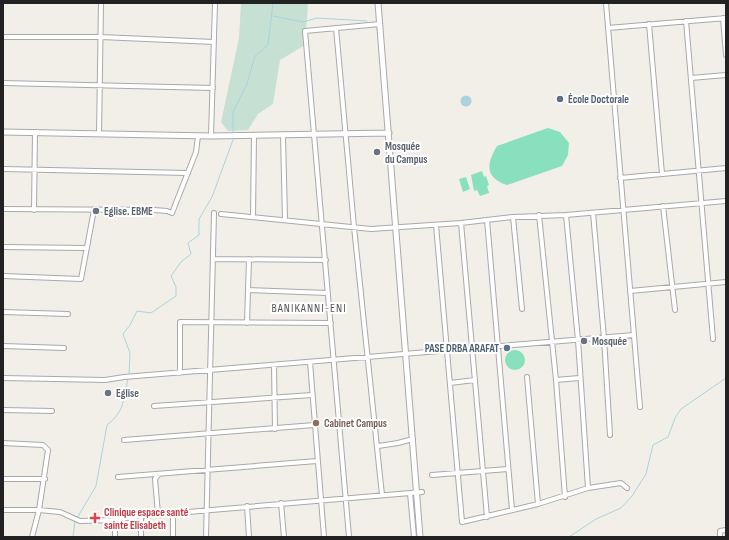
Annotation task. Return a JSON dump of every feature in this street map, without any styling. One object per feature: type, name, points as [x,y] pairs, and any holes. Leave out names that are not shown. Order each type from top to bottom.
[{"type":"street","points":[[99,134],[101,3]]},
{"type":"street","points":[[211,136],[215,3]]},
{"type":"street","points":[[378,3],[413,439],[419,492],[420,537]]},
{"type":"street","points":[[606,3],[622,210],[640,407]]},
{"type":"street","points":[[608,28],[724,18],[726,55]]},
{"type":"street","points":[[686,21],[713,339]]},
{"type":"street","points":[[349,537],[323,224],[305,31],[380,24]]},
{"type":"street","points":[[649,24],[662,174]]},
{"type":"street","points":[[336,28],[366,357],[378,446],[382,495]]},
{"type":"street","points":[[3,37],[101,37],[214,42]]},
{"type":"street","points":[[690,78],[726,75]]},
{"type":"street","points":[[3,83],[212,88]]},
{"type":"street","points":[[3,132],[198,136],[389,133]]},
{"type":"street","points":[[34,210],[35,132]]},
{"type":"street","points":[[253,217],[254,135]]},
{"type":"street","points":[[283,135],[285,220]]},
{"type":"street","points":[[3,209],[167,211],[172,213],[196,152],[198,136]]},
{"type":"street","points":[[620,178],[726,168]]},
{"type":"street","points":[[3,169],[188,173]]},
{"type":"street","points":[[221,214],[371,229],[461,224],[513,217],[593,213],[726,201]]},
{"type":"street","points":[[663,206],[675,310]]},
{"type":"street","points":[[3,276],[81,279],[94,210]]},
{"type":"street","points":[[593,213],[604,338],[610,435]]},
{"type":"street","points":[[206,537],[214,214]]},
{"type":"street","points":[[539,215],[550,342],[556,380],[565,497]]},
{"type":"street","points":[[566,215],[578,340],[579,378],[588,488]]},
{"type":"street","points":[[513,217],[522,309]]},
{"type":"street","points":[[487,220],[512,510]]},
{"type":"street","points":[[461,224],[487,518]]},
{"type":"street","points":[[436,225],[462,522],[487,518],[512,510],[565,497],[588,488],[621,483],[627,488]]},
{"type":"street","points":[[3,247],[86,248]]},
{"type":"street","points":[[213,259],[326,260]]},
{"type":"street","points":[[247,323],[249,259]]},
{"type":"street","points":[[630,291],[726,282]]},
{"type":"street","points":[[248,290],[328,293]]},
{"type":"street","points":[[3,312],[68,314]]},
{"type":"street","points":[[180,373],[180,322],[331,323]]},
{"type":"street","points":[[3,378],[105,380],[124,377],[634,335]]},
{"type":"street","points":[[3,346],[64,348]]},
{"type":"street","points":[[310,362],[324,537]]},
{"type":"street","points":[[274,365],[275,429]]},
{"type":"street","points":[[527,377],[538,504]]},
{"type":"street","points":[[556,380],[579,378]]},
{"type":"street","points":[[450,383],[475,380]]},
{"type":"street","points":[[154,406],[312,395]]},
{"type":"street","points":[[3,410],[52,412]]},
{"type":"street","points":[[124,440],[314,426]]},
{"type":"street","points":[[378,446],[413,439]]},
{"type":"street","points":[[3,443],[46,446],[48,450],[45,479],[32,537]]},
{"type":"street","points":[[118,477],[317,460]]},
{"type":"street","points":[[432,475],[508,469]]},
{"type":"street","points":[[158,514],[155,479],[159,474]]},
{"type":"street","points":[[3,479],[45,479]]},
{"type":"street","points":[[3,510],[39,510],[62,513],[80,521],[115,520],[158,514],[321,499],[419,492]]},
{"type":"street","points":[[410,493],[414,537]]},
{"type":"street","points":[[282,503],[284,537]]},
{"type":"street","points":[[247,506],[249,537]]},
{"type":"street","points":[[173,513],[173,537]]},
{"type":"street","points":[[141,516],[142,537]]},
{"type":"street","points":[[115,520],[115,537]]},
{"type":"street","points":[[720,537],[720,531],[726,530]]},
{"type":"green space","points":[[241,3],[308,3],[305,45],[280,60],[273,104],[258,114],[248,130],[228,131],[221,122],[239,38]]},
{"type":"green space","points":[[548,128],[560,132],[569,143],[568,155],[562,166],[507,185],[500,182],[491,174],[491,159],[497,146]]},
{"type":"green space","points":[[482,171],[484,177],[486,176],[489,185],[487,186],[489,193],[480,196],[477,190],[474,191],[471,175]]},
{"type":"green space","points":[[466,177],[470,189],[463,192],[459,179]]},
{"type":"green space","points":[[515,350],[522,353],[525,360],[522,367],[515,370],[508,367],[505,360],[508,353]]},
{"type":"water","points":[[466,95],[470,97],[472,101],[470,105],[466,107],[462,105],[460,101],[462,97]]},
{"type":"waterway","points":[[233,133],[233,112],[247,84],[255,56],[268,45],[273,3]]},
{"type":"waterway","points":[[273,16],[303,22],[317,18],[367,21]]},
{"type":"waterway","points":[[129,375],[130,353],[123,334],[130,325],[137,311],[151,313],[176,296],[176,287],[171,276],[181,262],[191,254],[188,243],[199,235],[199,219],[212,197],[233,140]]},
{"type":"waterway","points":[[569,537],[596,519],[621,508],[632,496],[646,474],[653,445],[668,437],[675,418],[681,409],[726,378]]},
{"type":"waterway","points":[[77,518],[96,486],[107,425],[113,420],[120,410],[128,379]]},
{"type":"waterway","points":[[73,537],[75,521]]},
{"type":"place","name":"École Doctorale","points":[[560,99]]},
{"type":"place","name":"Mosquée du Campus","points":[[377,152]]},
{"type":"place","name":"Eglise. EBME","points":[[96,211]]},
{"type":"place","name":"Mosquée","points":[[584,341]]},
{"type":"place","name":"PASE DRBA ARAFAT","points":[[507,348]]},
{"type":"place","name":"Eglise","points":[[108,393]]},
{"type":"place","name":"Cabinet Campus","points":[[316,423]]},
{"type":"place","name":"Clinique espace santé sainte Elisabeth","points":[[95,518]]},
{"type":"district","name":"BANIKANNI-ENI","points":[[309,308]]}]
